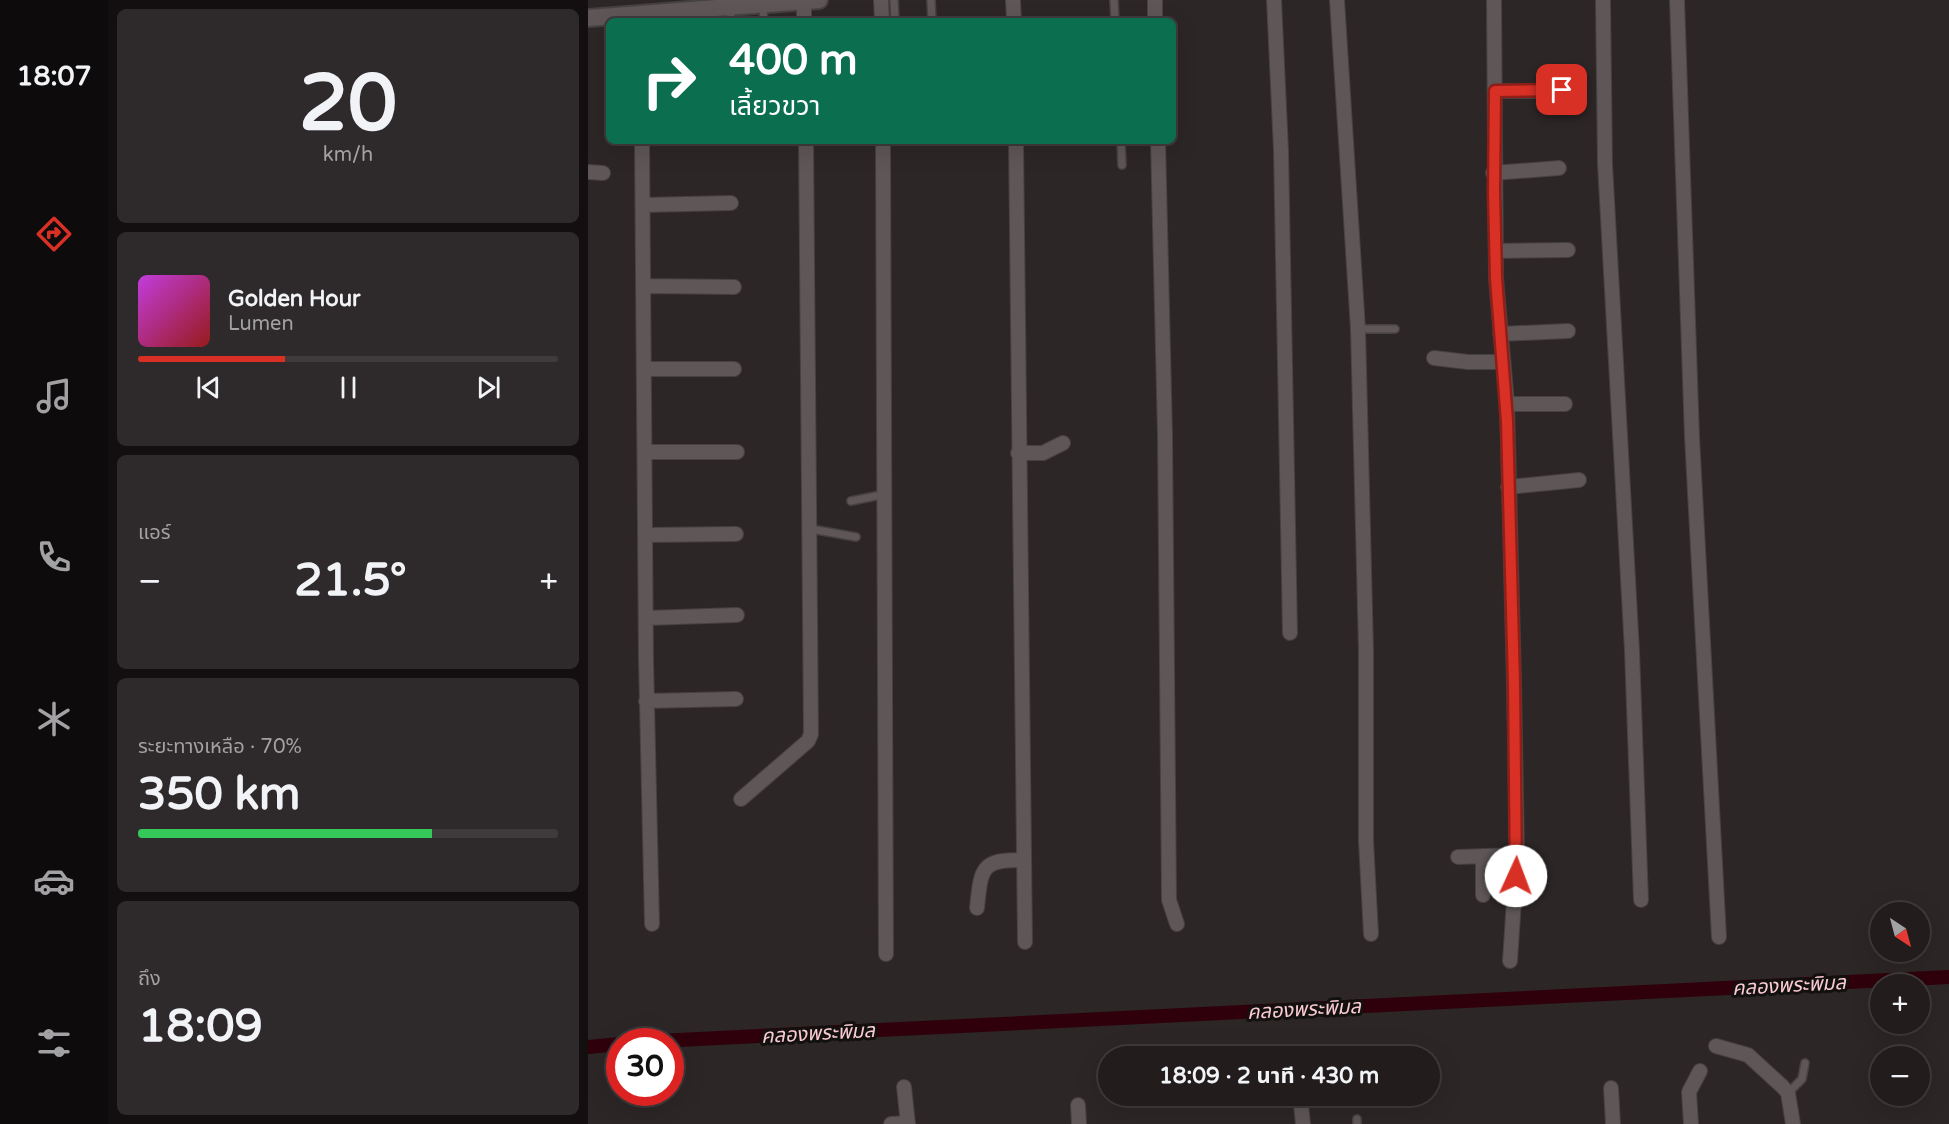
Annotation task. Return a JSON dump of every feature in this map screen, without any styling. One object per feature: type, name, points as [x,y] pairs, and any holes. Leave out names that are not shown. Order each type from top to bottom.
[{"type":"street","points":[[881,0],[882,18]]},
{"type":"street","points":[[1013,0],[1014,18]]},
{"type":"street","points":[[1155,0],[1155,18]]},
{"type":"street","points":[[1274,0],[1281,150],[1290,633]]},
{"type":"street","points":[[1337,0],[1358,330],[1366,650],[1366,841],[1371,934]]},
{"type":"street","points":[[1494,0],[1493,173],[1500,334],[1507,404],[1517,855],[1510,961]]},
{"type":"street","points":[[1603,0],[1605,164],[1632,651],[1641,900]]},
{"type":"street","points":[[1677,0],[1692,437],[1719,937]]},
{"type":"street","points":[[641,18],[673,6],[731,14],[763,13],[809,1],[805,18]]},
{"type":"street","points":[[588,18],[606,20]]},
{"type":"street","points":[[1495,91],[1562,90]]},
{"type":"street","points":[[642,144],[645,286],[646,701],[652,924]]},
{"type":"street","points":[[741,799],[808,741],[811,734],[812,529],[806,144]]},
{"type":"street","points":[[883,144],[886,954]]},
{"type":"street","points":[[1016,144],[1025,942]]},
{"type":"street","points":[[1158,144],[1165,435],[1169,900],[1177,924]]},
{"type":"street","points":[[1493,173],[1559,168]]},
{"type":"street","points":[[588,172],[603,173]]},
{"type":"street","points":[[643,205],[731,203]]},
{"type":"street","points":[[1496,251],[1568,250]]},
{"type":"street","points":[[645,286],[734,287]]},
{"type":"street","points":[[1500,334],[1568,331]]},
{"type":"street","points":[[1434,358],[1468,362],[1503,362]]},
{"type":"street","points":[[645,369],[734,369]]},
{"type":"street","points":[[1507,404],[1565,404]]},
{"type":"street","points":[[1018,453],[1043,453],[1063,443]]},
{"type":"street","points":[[646,453],[737,452]]},
{"type":"street","points":[[1508,487],[1579,480]]},
{"type":"street","points":[[646,535],[736,534]]},
{"type":"street","points":[[646,618],[737,615]]},
{"type":"street","points":[[646,701],[736,699]]},
{"type":"street","points":[[1458,857],[1517,855]]},
{"type":"street","points":[[1483,856],[1483,895]]},
{"type":"street","points":[[977,908],[984,869],[995,861],[1024,860]]},
{"type":"street","points":[[1716,1046],[1748,1055],[1788,1093],[1793,1124]]},
{"type":"street","points":[[1690,1124],[1689,1092],[1700,1071]]},
{"type":"street","points":[[891,1124],[908,1123],[904,1087]]},
{"type":"street","points":[[1611,1088],[1613,1124]]},
{"type":"street","points":[[1078,1105],[1079,1124]]},
{"type":"street","points":[[1301,1106],[1303,1124]]},
{"type":"lane","points":[[894,0],[895,18]]},
{"type":"lane","points":[[931,0],[932,18]]},
{"type":"lane","points":[[1114,0],[1115,18]]},
{"type":"lane","points":[[1121,144],[1122,165]]},
{"type":"lane","points":[[1358,330],[1395,329]]},
{"type":"lane","points":[[851,501],[886,494]]},
{"type":"lane","points":[[812,529],[856,537]]},
{"type":"lane","points":[[1788,1093],[1802,1079],[1805,1063]]},
{"type":"waterway","name":"คลองพระพิมล","points":[[684,1040],[1949,977]]},
{"type":"waterway","name":"คลองพระพิมล","points":[[588,1047],[606,1045]]},
{"type":"route","points":[[1516,876],[1507,404],[1496,278],[1495,91],[1562,90]]}]
